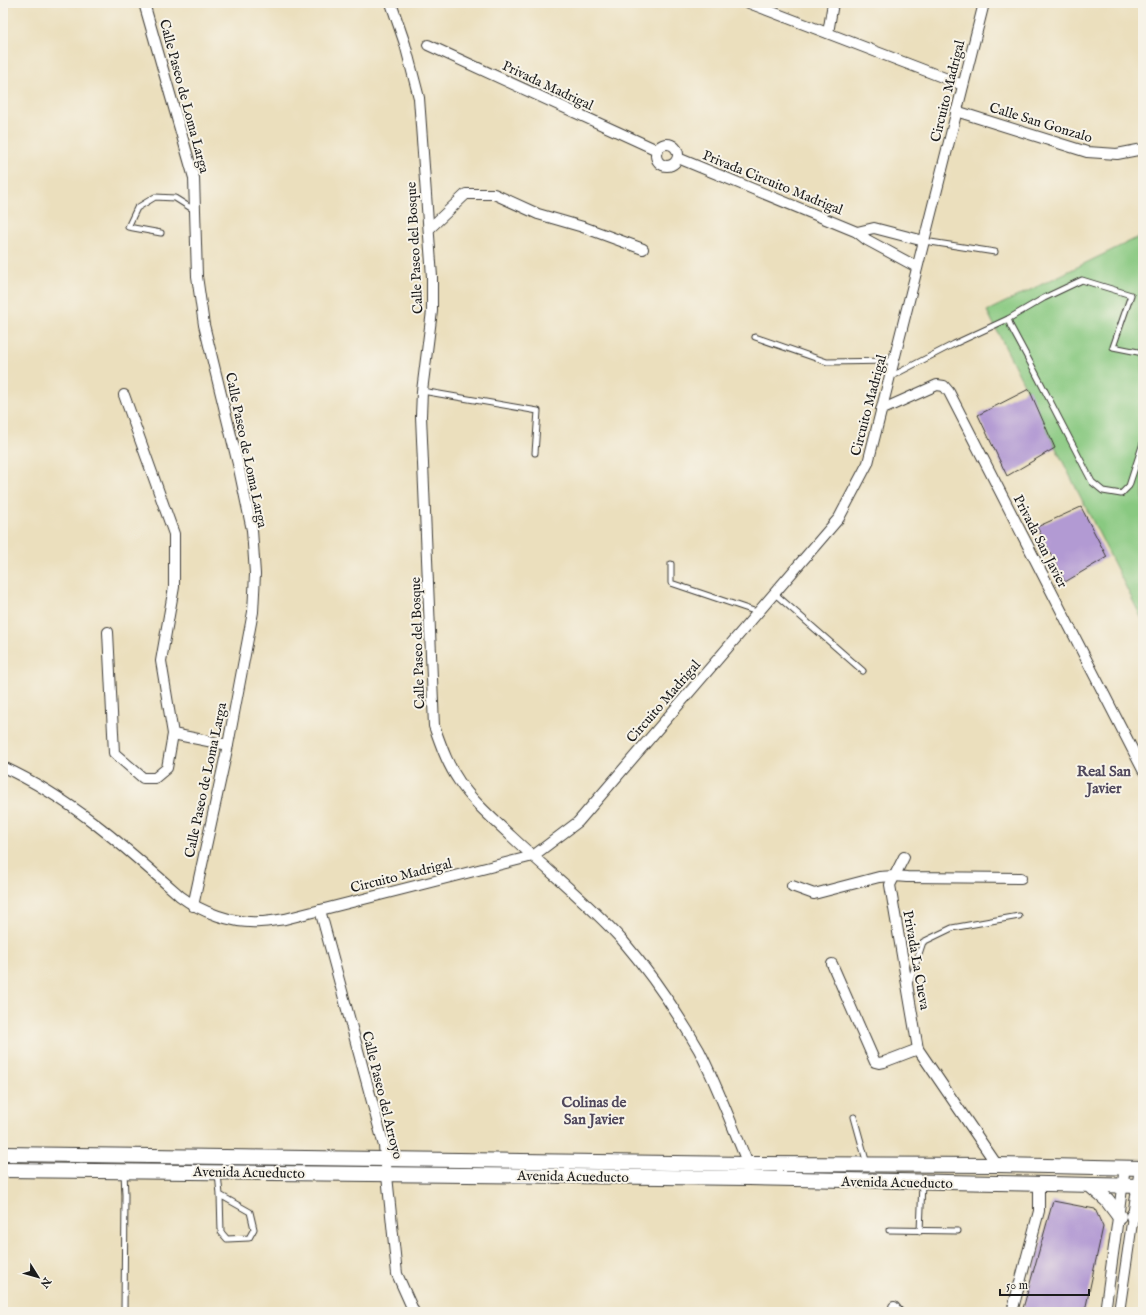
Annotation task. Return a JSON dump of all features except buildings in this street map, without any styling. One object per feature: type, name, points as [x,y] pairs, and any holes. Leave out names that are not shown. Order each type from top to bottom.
[{"type":"main road","name":"Avenida Acueducto","points":[[3,1154],[385,1159],[748,1171],[922,1182],[1140,1186]]},
{"type":"main road","name":"Avenida Acueducto","points":[[3,1170],[387,1174],[748,1171],[867,1165],[1018,1165],[1141,1168]]},
{"type":"main road","points":[[1016,1184],[1018,1165]]},
{"type":"main road","points":[[1091,1186],[1126,1216],[1143,1203]]},
{"type":"street","name":"Calle Paseo de Loma Larga","points":[[144,3],[194,178],[197,276],[204,325],[240,471],[252,530],[255,574],[253,612],[228,745],[193,906]]},
{"type":"street","name":"Calle Paseo del Bosque","points":[[391,3],[405,44],[419,98],[432,277],[432,311],[422,391],[421,416],[434,726],[446,759],[459,781],[475,803],[594,910],[623,942],[658,986],[678,1015],[699,1051],[717,1089],[748,1171]]},
{"type":"street","points":[[749,3],[963,85]]},
{"type":"street","points":[[828,33],[833,3]]},
{"type":"street","name":"Circuito Madrigal","points":[[3,767],[25,777],[71,805],[103,829],[193,906],[232,920],[259,923],[320,910],[533,856],[578,822],[839,518],[868,462],[984,3]]},
{"type":"street","name":"Privada Madrigal","points":[[428,44],[658,150]]},
{"type":"street","name":"Calle San Gonzalo","points":[[956,111],[1087,152],[1116,154],[1143,149]]},
{"type":"street","points":[[664,145],[672,145],[678,150],[678,158],[672,166],[663,166],[656,159],[658,150],[664,145]]},
{"type":"street","name":"Privada Circuito Madrigal","points":[[678,158],[857,232],[867,240],[917,266]]},
{"type":"street","points":[[429,229],[466,194],[494,194],[538,214],[583,227],[643,249]]},
{"type":"street","points":[[857,232],[874,228],[924,241]]},
{"type":"street","name":"Privada San Javier","points":[[881,410],[937,385],[944,386],[949,392],[1143,770]]},
{"type":"street","points":[[108,632],[114,753],[143,778],[155,778],[166,768],[173,734],[161,661],[174,587],[174,534],[124,395]]},
{"type":"street","points":[[173,734],[228,745]]},
{"type":"street","name":"Privada La Cueva","points":[[904,857],[890,885],[918,1049],[997,1165]]},
{"type":"street","points":[[792,886],[814,894],[879,877],[1021,878]]},
{"type":"street","name":"Calle Paseo del Arroyo","points":[[320,910],[384,1146],[397,1274],[414,1312]]},
{"type":"street","points":[[832,964],[876,1062],[884,1062],[918,1049]]},
{"type":"street","points":[[1119,1312],[1126,1216],[1123,1186],[1125,1167]]},
{"type":"street","points":[[1104,1312],[1126,1216],[1140,1186],[1141,1168]]},
{"type":"street","points":[[1012,1312],[1039,1211],[1039,1185]]},
{"type":"lane","points":[[160,233],[128,227],[137,208],[154,198],[174,198],[195,210]]},
{"type":"lane","points":[[924,241],[995,252]]},
{"type":"lane","points":[[890,377],[954,344],[1008,319],[1044,298],[1082,280],[1131,295],[1114,347],[1143,353]]},
{"type":"lane","points":[[1008,319],[1010,327],[1032,366],[1092,482],[1103,491],[1121,494],[1129,486],[1143,443]]},
{"type":"lane","points":[[755,337],[827,362],[894,361]]},
{"type":"lane","points":[[422,391],[538,411],[535,453]]},
{"type":"lane","points":[[671,564],[672,583],[758,612]]},
{"type":"lane","points":[[774,593],[863,671]]},
{"type":"lane","points":[[908,989],[923,942],[952,928],[1019,916]]},
{"type":"lane","points":[[854,1117],[867,1165]]},
{"type":"lane","points":[[124,1171],[124,1312]]},
{"type":"lane","points":[[218,1172],[220,1195],[220,1232],[227,1239],[248,1238],[254,1229],[250,1212],[220,1195]]},
{"type":"lane","points":[[920,1231],[922,1182]]},
{"type":"lane","points":[[889,1230],[958,1232]]},
{"type":"green space","points":[[1143,235],[1143,621],[987,311]]},
{"type":"district","name":"Real San Javier","points":[[1104,780]]},
{"type":"district","name":"Colinas de San Javier","points":[[594,1110]]}]
